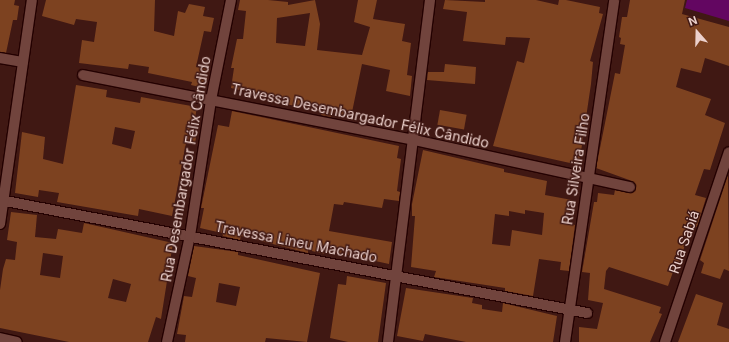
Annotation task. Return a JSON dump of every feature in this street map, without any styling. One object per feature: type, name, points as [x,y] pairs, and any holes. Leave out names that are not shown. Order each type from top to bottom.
[{"type":"street","points":[[0,224],[2,200],[32,0]]},
{"type":"street","name":"Rua Desembargador Félix Cândido","points":[[167,342],[190,236],[211,100],[231,0]]},
{"type":"street","points":[[388,342],[430,0]]},
{"type":"street","name":"Rua Silveira Filho","points":[[565,342],[567,310],[589,178],[614,0]]},
{"type":"street","points":[[0,58],[23,62]]},
{"type":"street","name":"Travessa Desembargador Félix Cândido","points":[[83,75],[414,140],[630,187]]},
{"type":"street","name":"Rua Sabiá","points":[[665,342],[729,152]]},
{"type":"street","name":"Travessa Lineu Machado","points":[[2,200],[586,313]]},
{"type":"street","points":[[0,338],[17,342]]},
{"type":"shaded area","points":[[687,0],[729,0],[729,21],[685,8]]},
{"type":"building","points":[[0,0],[15,0],[14,5],[19,6],[17,20],[13,20],[6,53],[0,52]]},
{"type":"building","points":[[46,0],[155,0],[154,31],[174,36],[178,11],[185,13],[189,4],[205,7],[203,16],[214,18],[211,32],[204,31],[196,67],[208,69],[204,88],[191,85],[192,82],[148,73],[149,67],[129,64],[128,69],[79,63],[82,40],[94,42],[97,22],[76,19],[74,25],[42,16]]},
{"type":"building","points":[[240,0],[288,2],[288,5],[315,0],[320,24],[317,50],[362,55],[370,27],[354,22],[358,0],[377,0],[373,19],[405,24],[402,41],[411,43],[407,75],[412,76],[410,96],[386,91],[390,70],[362,64],[351,117],[332,113],[331,117],[321,115],[322,111],[264,100],[265,96],[231,88],[234,68],[231,68],[237,39],[243,39],[246,11],[238,10]],"holes":[[[310,13],[305,46],[276,43],[277,18]]]},
{"type":"building","points":[[445,0],[485,2],[485,0],[536,0],[558,5],[559,0],[566,0],[600,7],[599,13],[603,14],[590,61],[593,62],[591,84],[579,165],[493,146],[517,61],[524,63],[530,38],[506,37],[505,45],[463,41],[467,12],[443,9]]},
{"type":"building","points":[[630,0],[685,0],[682,14],[729,27],[729,66],[705,58],[701,73],[681,68],[676,87],[711,99],[705,115],[725,123],[710,170],[704,169],[695,195],[706,198],[697,227],[691,226],[676,273],[673,272],[668,286],[609,267],[606,271],[604,289],[661,307],[659,313],[662,314],[650,342],[579,342],[579,327],[597,329],[603,303],[588,300],[590,273],[582,272],[594,202],[597,202],[598,193],[614,195],[615,190],[632,193],[636,188],[632,181],[596,168],[615,73],[620,74],[625,45],[620,44],[621,38],[619,37],[622,17],[627,17]]},
{"type":"building","points":[[445,64],[476,67],[475,84],[427,80],[428,72],[444,72]]},
{"type":"building","points":[[76,85],[107,90],[106,97],[140,103],[141,97],[197,107],[194,124],[198,124],[195,144],[186,143],[172,216],[139,209],[138,216],[57,202],[59,193],[39,190],[38,197],[15,193],[22,132],[45,137],[43,159],[63,164]],"holes":[[[115,127],[135,131],[131,149],[112,144]]]},
{"type":"building","points":[[440,110],[467,115],[464,129],[437,125]]},
{"type":"building","points":[[232,111],[399,146],[397,158],[401,159],[397,191],[400,192],[399,201],[384,199],[382,208],[344,202],[343,205],[334,204],[329,231],[392,242],[389,264],[325,250],[324,254],[308,250],[308,253],[241,236],[240,240],[223,236],[222,233],[200,228],[204,208],[201,208],[218,125],[229,127]]},
{"type":"building","points":[[423,150],[504,169],[504,172],[547,181],[545,195],[572,200],[568,223],[575,225],[569,271],[560,270],[561,262],[539,259],[533,296],[505,291],[505,288],[434,277],[436,271],[411,267],[415,216],[412,216],[412,204]],"holes":[[[525,210],[544,213],[542,235],[512,230],[510,246],[492,244],[495,214],[509,216],[509,211],[525,214]]]},
{"type":"building","points":[[728,175],[729,271],[724,269],[720,279],[701,273],[704,263],[700,260]]},
{"type":"building","points":[[11,212],[37,215],[35,237],[56,239],[58,229],[82,233],[84,223],[173,243],[161,319],[156,317],[148,342],[69,342],[0,328],[0,290],[3,269],[6,259],[15,260],[17,242],[7,240]],"holes":[[[43,253],[63,256],[60,278],[40,275]],[[113,279],[131,284],[126,302],[108,298]]]},
{"type":"building","points":[[194,246],[238,252],[238,255],[320,273],[307,342],[266,338],[265,342],[185,342],[186,335],[177,334],[184,296],[192,297],[196,278],[188,276]],"holes":[[[219,283],[240,287],[236,306],[216,302]]]},
{"type":"building","points":[[347,276],[386,283],[378,342],[348,342],[330,338],[338,284],[346,285]]},
{"type":"building","points":[[406,288],[473,298],[472,303],[482,305],[482,309],[502,312],[503,303],[557,316],[553,342],[466,342],[425,334],[423,341],[397,336]]},
{"type":"building","points":[[696,294],[723,303],[717,325],[729,329],[729,342],[678,342]]}]
